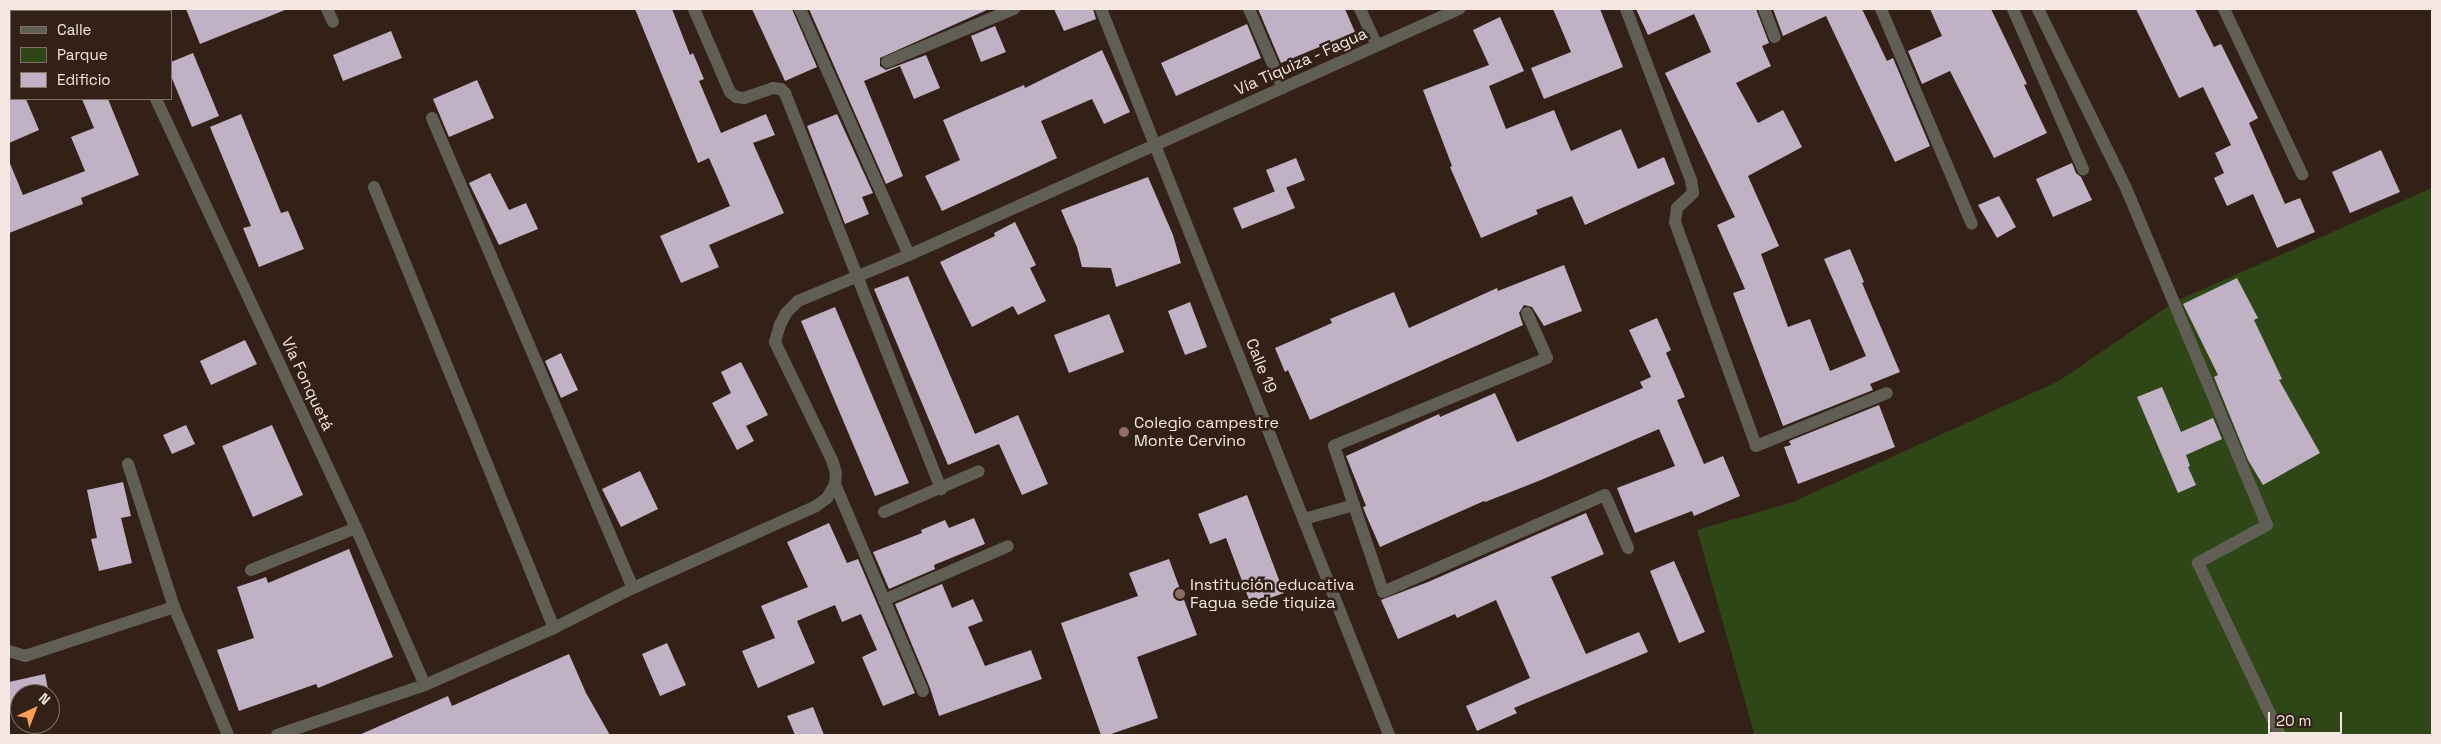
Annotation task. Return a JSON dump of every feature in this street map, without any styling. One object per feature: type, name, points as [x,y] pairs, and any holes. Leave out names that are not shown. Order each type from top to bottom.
[{"type":"street","points":[[327,9],[333,22]]},
{"type":"street","points":[[694,9],[730,92],[736,97],[744,98],[773,88],[780,89],[785,94],[856,278],[941,489]]},
{"type":"street","points":[[800,9],[909,255]]},
{"type":"street","points":[[887,62],[1014,9]]},
{"type":"street","name":"Calle 19","points":[[1101,9],[1389,735]]},
{"type":"street","points":[[1250,9],[1283,88]]},
{"type":"street","points":[[1360,9],[1377,46]]},
{"type":"street","name":"Vía Tiquiza - Fagua","points":[[923,690],[835,484],[836,473],[832,460],[775,342],[786,313],[798,301],[909,255],[1459,9]]},
{"type":"street","points":[[1626,9],[1691,180],[1692,193],[1677,208],[1676,222],[1756,446],[1887,394]]},
{"type":"street","points":[[1764,9],[1775,36]]},
{"type":"street","points":[[1880,9],[1972,224]]},
{"type":"street","points":[[2013,9],[2083,169]]},
{"type":"street","points":[[2038,9],[2126,188],[2266,525],[2198,563],[2280,735]]},
{"type":"street","points":[[2224,9],[2302,174]]},
{"type":"street","name":"Vía Fonquetá","points":[[156,100],[356,528],[425,685]]},
{"type":"street","points":[[432,118],[633,588]]},
{"type":"street","points":[[374,188],[554,628]]},
{"type":"street","points":[[1527,312],[1547,358],[1334,446],[1383,592],[1606,495],[1628,548]]},
{"type":"street","points":[[128,464],[174,607],[228,735]]},
{"type":"street","points":[[884,512],[941,489],[979,470]]},
{"type":"street","points":[[277,735],[425,685],[554,628],[633,588],[816,506],[827,498],[835,484]]},
{"type":"street","points":[[1304,519],[1354,505]]},
{"type":"street","points":[[251,570],[356,528]]},
{"type":"street","points":[[884,600],[1008,546]]},
{"type":"street","points":[[9,651],[25,656],[174,607]]},
{"type":"green space","points":[[2432,188],[2432,735],[1751,735],[1754,733],[1697,530],[1793,502],[2059,381],[2174,302]]},
{"type":"building","points":[[186,9],[285,9],[285,10],[200,44]]},
{"type":"building","points":[[635,9],[672,9],[690,55],[693,53],[704,79],[699,81],[721,133],[766,114],[775,135],[753,143],[784,213],[709,245],[719,267],[681,283],[660,236],[730,206],[709,158],[698,163]]},
{"type":"building","points":[[752,9],[792,9],[817,67],[785,81]]},
{"type":"building","points":[[809,9],[989,9],[880,58],[880,66],[886,70],[926,55],[940,88],[914,99],[900,66],[864,81],[903,176],[886,184]]},
{"type":"building","points":[[1054,9],[1093,9],[1096,19],[1064,31]]},
{"type":"building","points":[[1258,9],[1345,9],[1355,32],[1281,63]]},
{"type":"building","points":[[1553,9],[1600,9],[1623,67],[1544,99],[1531,68],[1571,52]]},
{"type":"building","points":[[1636,9],[1756,9],[1769,43],[1762,46],[1771,66],[1736,83],[1758,123],[1783,110],[1802,147],[1748,176],[1779,246],[1761,254],[1788,327],[1810,319],[1830,371],[1866,356],[1824,259],[1850,249],[1864,282],[1862,283],[1900,372],[1870,384],[1873,390],[1783,426],[1733,293],[1745,289],[1717,225],[1735,217],[1665,73],[1711,52],[1694,14],[1648,35]]},
{"type":"building","points":[[1773,9],[1862,9],[1887,61],[1893,58],[1930,146],[1895,162],[1826,16],[1783,36]]},
{"type":"building","points":[[1930,9],[1991,9],[2027,84],[2024,85],[2047,133],[1994,158],[1950,71],[1922,84],[1908,51],[1942,36]]},
{"type":"building","points":[[2136,9],[2195,9],[2214,47],[2221,44],[2258,118],[2249,123],[2285,204],[2300,198],[2315,232],[2277,248],[2253,194],[2227,206],[2214,178],[2224,173],[2215,153],[2231,145],[2203,87],[2179,98]]},
{"type":"building","points":[[1500,17],[1524,71],[1489,86],[1506,129],[1554,110],[1571,151],[1621,129],[1638,169],[1664,157],[1675,184],[1585,225],[1572,196],[1536,210],[1538,214],[1481,238],[1450,167],[1452,166],[1423,90],[1489,65],[1473,30]]},
{"type":"building","points":[[1247,24],[1261,58],[1176,96],[1161,63]]},
{"type":"building","points":[[995,26],[1006,52],[981,62],[971,36]]},
{"type":"building","points":[[391,31],[402,58],[343,81],[333,55]]},
{"type":"building","points":[[1102,50],[1130,112],[1104,124],[1092,99],[1041,121],[1057,158],[942,211],[925,176],[960,160],[943,120],[1024,85],[1025,88]]},
{"type":"building","points":[[193,53],[219,116],[192,127],[172,78],[172,62]]},
{"type":"building","points":[[477,80],[494,118],[449,137],[433,99]]},
{"type":"building","points":[[9,99],[26,100],[39,130],[9,143]]},
{"type":"building","points":[[82,100],[108,100],[139,175],[81,198],[83,204],[9,233],[9,161],[23,195],[85,171],[71,137],[94,128]]},
{"type":"building","points":[[241,114],[281,213],[288,211],[304,249],[259,267],[243,228],[251,226],[210,127]]},
{"type":"building","points":[[837,114],[873,193],[862,197],[869,214],[845,224],[807,126]]},
{"type":"building","points":[[2381,150],[2400,192],[2350,213],[2332,172]]},
{"type":"building","points":[[1296,158],[1305,180],[1275,192],[1266,170]]},
{"type":"building","points":[[2072,163],[2092,200],[2053,217],[2036,179]]},
{"type":"building","points":[[490,173],[509,210],[526,203],[538,229],[499,245],[469,183]]},
{"type":"building","points":[[1148,177],[1173,235],[1181,263],[1116,287],[1111,268],[1082,267],[1077,247],[1061,210]]},
{"type":"building","points":[[1286,187],[1295,208],[1242,229],[1233,208]]},
{"type":"building","points":[[1999,196],[2016,227],[1997,238],[1978,205]]},
{"type":"building","points":[[1015,222],[1036,265],[1030,268],[1046,301],[1018,315],[1013,306],[972,327],[940,262],[995,236],[994,233]]},
{"type":"building","points":[[1564,265],[1582,311],[1544,326],[1532,307],[1524,305],[1519,313],[1523,325],[1310,420],[1288,370],[1285,372],[1275,348],[1332,323],[1330,319],[1394,292],[1409,328],[1497,288],[1498,291]]},
{"type":"building","points":[[908,276],[975,434],[1018,415],[1048,484],[1022,495],[999,444],[948,465],[874,289]]},
{"type":"building","points":[[2237,278],[2258,318],[2254,320],[2282,379],[2279,380],[2320,453],[2263,485],[2248,460],[2214,377],[2218,375],[2183,304]]},
{"type":"building","points":[[1190,302],[1207,347],[1185,355],[1168,311]]},
{"type":"building","points":[[835,307],[909,483],[875,496],[801,321]]},
{"type":"building","points":[[1109,314],[1124,352],[1069,373],[1054,335]]},
{"type":"building","points":[[1657,318],[1671,350],[1666,353],[1685,397],[1677,400],[1704,464],[1723,456],[1740,496],[1694,516],[1692,511],[1635,533],[1617,488],[1675,466],[1659,429],[1541,480],[1484,501],[1380,547],[1363,507],[1366,506],[1346,456],[1439,414],[1440,417],[1495,393],[1517,442],[1643,388],[1640,382],[1651,377],[1629,330]]},
{"type":"building","points":[[245,340],[257,364],[211,385],[200,361]]},
{"type":"building","points":[[561,353],[578,390],[561,398],[545,361]]},
{"type":"building","points":[[741,362],[768,415],[746,426],[754,441],[737,450],[712,403],[731,393],[721,372]]},
{"type":"building","points":[[2162,387],[2181,432],[2213,418],[2222,439],[2186,455],[2190,466],[2188,467],[2196,485],[2178,493],[2137,397]]},
{"type":"building","points":[[1879,405],[1895,447],[1798,484],[1784,447],[1791,445],[1789,441]]},
{"type":"building","points":[[186,425],[195,444],[172,454],[163,435]]},
{"type":"building","points":[[272,425],[303,495],[253,517],[222,446]]},
{"type":"building","points":[[640,471],[658,509],[621,527],[602,489]]},
{"type":"building","points":[[123,482],[131,516],[121,518],[132,563],[99,571],[91,539],[97,538],[87,490]]},
{"type":"building","points":[[1247,495],[1284,593],[1251,605],[1226,538],[1210,544],[1198,514]]},
{"type":"building","points":[[1586,513],[1604,554],[1551,577],[1586,654],[1639,632],[1648,652],[1514,708],[1517,713],[1477,731],[1466,706],[1530,678],[1496,600],[1457,618],[1455,614],[1398,639],[1381,600],[1428,582]]},
{"type":"building","points":[[974,518],[985,544],[934,565],[935,569],[889,589],[873,552],[922,533],[921,530],[945,520],[949,528]]},
{"type":"building","points":[[829,523],[847,563],[858,559],[915,693],[883,706],[862,657],[877,650],[861,614],[842,622],[835,605],[797,621],[815,663],[758,688],[742,651],[775,638],[761,606],[808,587],[787,542]]},
{"type":"building","points":[[349,549],[393,657],[318,688],[316,684],[239,711],[217,650],[254,638],[237,587],[266,577],[268,583]]},
{"type":"building","points":[[1169,559],[1197,635],[1137,657],[1158,718],[1108,735],[1101,735],[1061,623],[1138,596],[1129,573]]},
{"type":"building","points":[[1674,561],[1705,632],[1679,643],[1650,571]]},
{"type":"building","points":[[942,584],[952,608],[973,599],[983,621],[968,627],[985,666],[1031,650],[1042,679],[939,716],[930,688],[895,604]]},
{"type":"building","points":[[667,643],[686,685],[660,696],[642,654]]},
{"type":"building","points":[[569,654],[586,693],[610,735],[359,735],[448,696],[452,706]]},
{"type":"building","points":[[45,674],[47,684],[10,684],[9,713],[9,682]]},
{"type":"building","points":[[813,707],[824,735],[795,735],[787,716]]},
{"type":"place","name":"Colegio campestre Monte Cervino","points":[[1124,432]]},
{"type":"place","name":"Institución educativa Fagua sede tiquiza","points":[[1180,594]]}]
